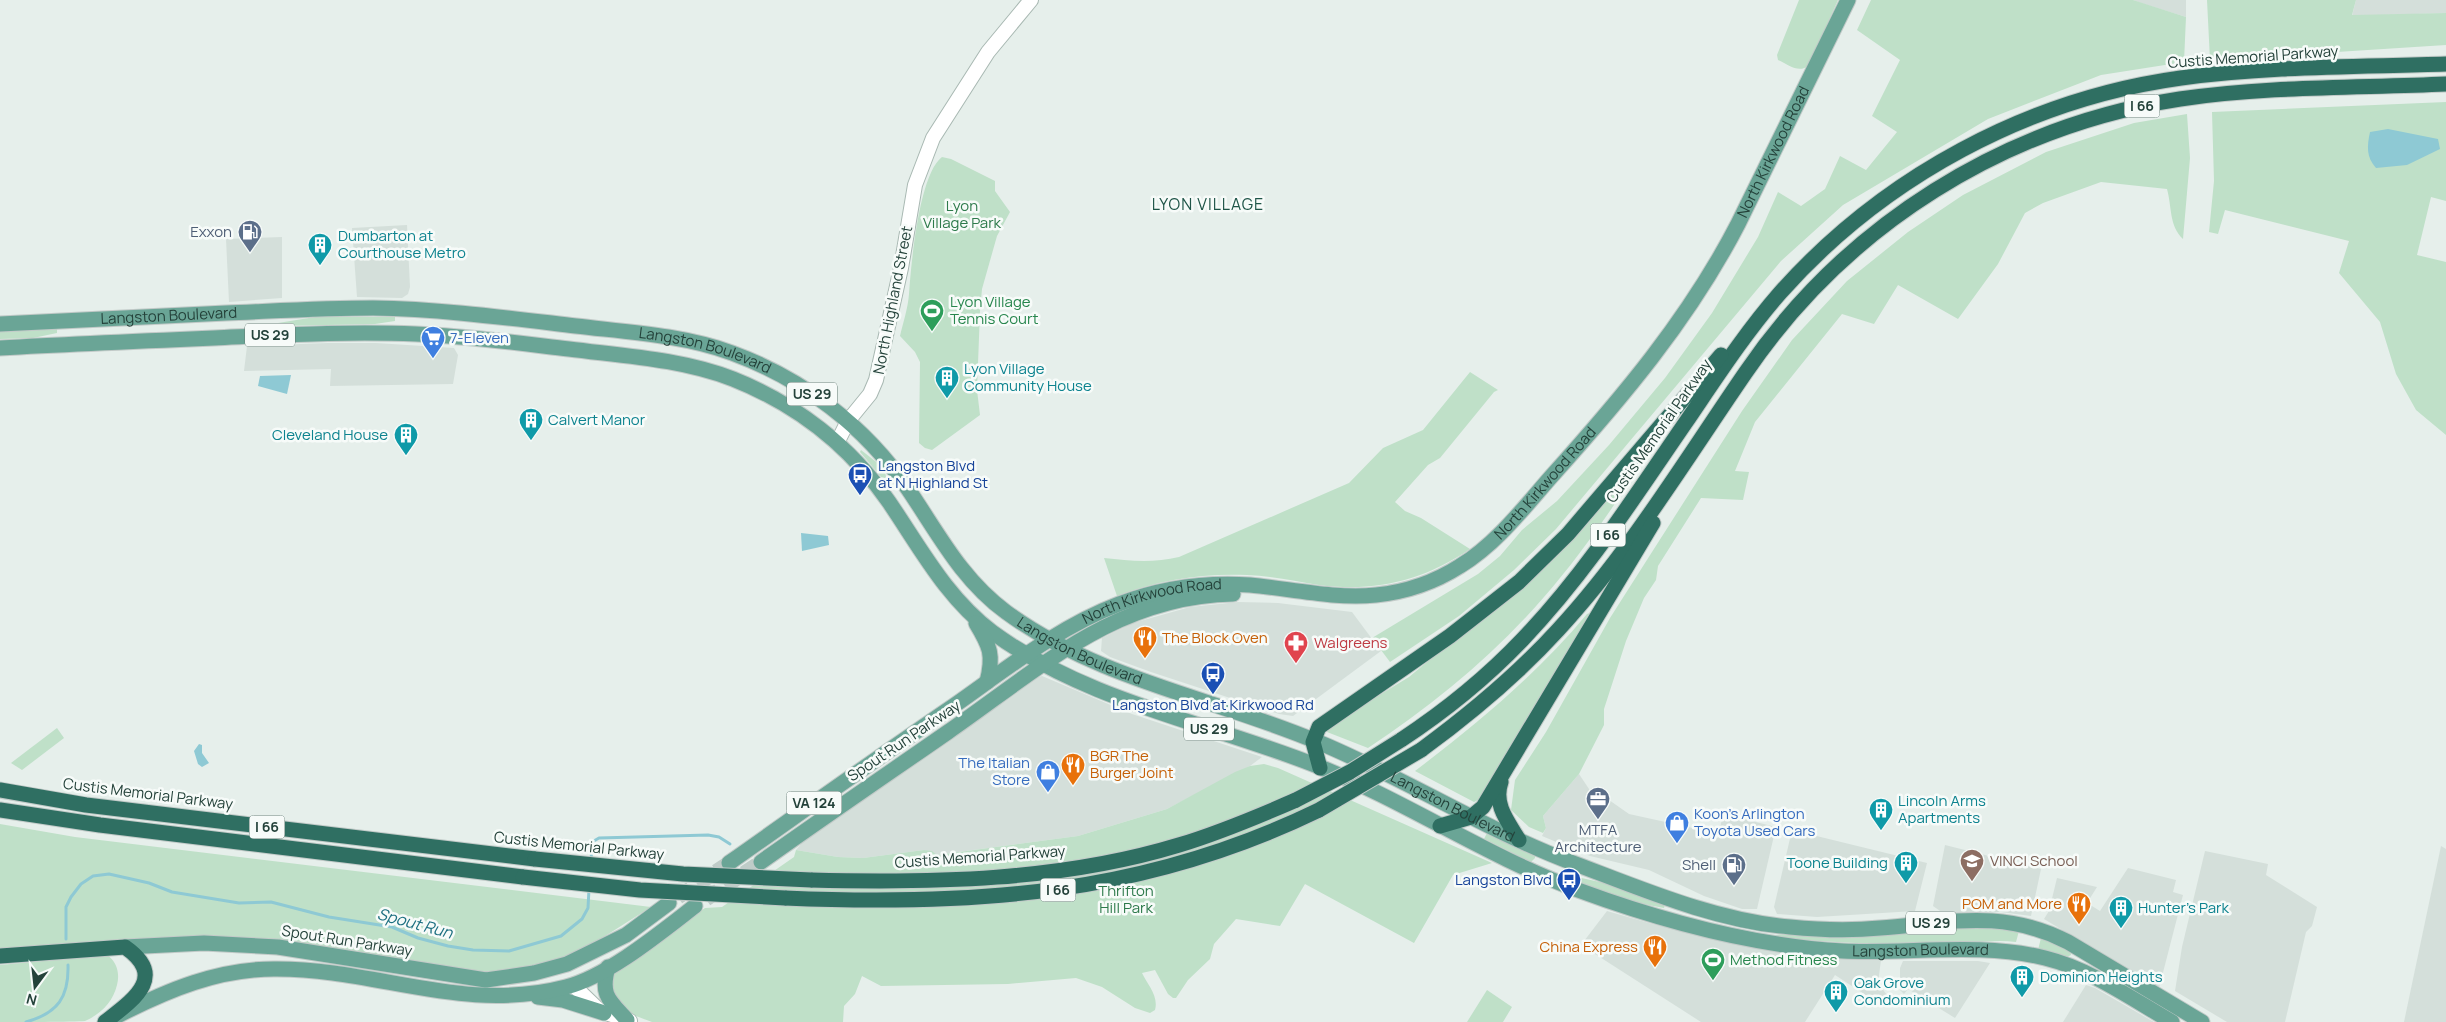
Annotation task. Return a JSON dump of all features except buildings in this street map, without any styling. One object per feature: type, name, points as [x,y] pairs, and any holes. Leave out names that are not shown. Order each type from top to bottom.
[{"type":"highway","name":"Custis Memorial Parkway","points":[[0,790],[86,805],[536,859],[683,874],[811,880],[968,878],[1021,875],[1099,864],[1204,837],[1296,800],[1350,772],[1401,740],[1443,710],[1476,683],[1523,639],[1559,598],[1608,534],[1743,340],[1778,296],[1842,233],[1916,177],[1976,142],[2059,108],[2112,92],[2183,78],[2265,70],[2446,64]]},
{"type":"highway","name":"I 66","points":[[0,810],[100,825],[523,877],[640,890],[785,898],[932,899],[1030,893],[1084,886],[1190,862],[1267,835],[1319,810],[1421,750],[1483,703],[1561,627],[1629,542],[1747,370],[1791,313],[1855,248],[1898,214],[1943,184],[2024,143],[2108,114],[2196,97],[2251,92],[2446,84]]},
{"type":"highway","points":[[1320,768],[1313,740],[1321,725],[1450,636],[1498,599],[1536,566],[1568,534],[1682,403],[1744,325],[1778,296]]},
{"type":"highway","points":[[1440,826],[1471,816],[1483,807],[1649,530],[1693,463],[1716,416]]},
{"type":"highway","points":[[1506,769],[1500,786],[1499,801],[1504,816],[1518,840]]},
{"type":"highway","points":[[106,1022],[134,999],[144,982],[144,972],[140,960],[125,947]]},
{"type":"highway","name":"Spout Run Parkway","points":[[0,956],[125,947]]},
{"type":"main road","name":"North Kirkwood Road","points":[[1028,654],[1078,622],[1106,609],[1150,594],[1182,588],[1237,584],[1358,595],[1407,590],[1436,579],[1462,565],[1488,545],[1606,417],[1673,332],[1722,255],[1848,0]]},
{"type":"main road","name":"North Kirkwood Road","points":[[1067,648],[1115,621],[1154,606],[1180,600],[1240,594],[1272,595],[1339,604],[1379,603],[1433,590],[1462,575],[1483,560],[1514,530],[1635,394],[1704,300],[1751,218],[1856,0]]},
{"type":"main road","name":"Langston Boulevard","points":[[0,324],[357,308],[426,310],[506,317],[668,338],[715,348],[746,359],[785,378],[812,394],[848,421],[871,442],[895,470],[954,560],[971,580],[1003,610],[1050,640],[1127,676],[1313,740],[1375,767],[1518,840],[1617,879],[1702,908],[1740,919],[1775,926],[1865,929],[1975,919],[2023,924],[2045,930],[2068,942],[2202,1022]]},
{"type":"main road","name":"Langston Boulevard","points":[[0,348],[329,333],[412,334],[493,340],[654,360],[708,371],[782,402],[837,443],[874,482],[934,572],[970,613],[990,630],[1028,654],[1091,687],[1133,704],[1320,768],[1530,871],[1622,906],[1692,926],[1759,940],[1844,951],[1981,951],[2045,958],[2088,975],[2172,1022]]},
{"type":"main road","points":[[970,613],[990,649],[991,663],[987,682]]},
{"type":"main road","name":"Spout Run Parkway","points":[[761,862],[1067,648]]},
{"type":"main road","name":"Spout Run Parkway","points":[[729,863],[1028,654]]},
{"type":"main road","points":[[1530,871],[1547,852]]},
{"type":"main road","name":"Spout Run Parkway","points":[[125,947],[204,943],[278,947],[486,980],[556,968],[590,954],[626,935],[669,903]]},
{"type":"main road","points":[[516,996],[573,985],[608,967],[695,906]]},
{"type":"main road","points":[[573,985],[573,978],[580,968],[626,935]]},
{"type":"main road","points":[[608,967],[604,982],[605,993],[630,1021]]},
{"type":"main road","points":[[106,1022],[184,985],[221,975],[260,970],[334,973],[471,996],[555,998],[604,1013]]},
{"type":"main road","points":[[486,980],[511,981],[551,977],[566,980],[573,985]]},
{"type":"street","name":"North Highland Street","points":[[837,443],[848,421],[870,394],[876,380],[901,268],[915,185],[934,138],[988,52],[1031,0]]},
{"type":"street","points":[[573,985],[590,1003],[604,1013],[630,1021]]},
{"type":"shaded area","points":[[2133,0],[2186,0],[2186,17],[2141,3]]},
{"type":"shaded area","points":[[2356,0],[2446,0],[2446,13],[2352,16]]},
{"type":"shaded area","points":[[407,225],[410,287],[408,294],[402,298],[357,297],[352,228]]},
{"type":"shaded area","points":[[282,237],[282,298],[229,302],[226,239]]},
{"type":"shaded area","points":[[376,343],[454,348],[458,355],[453,384],[330,386],[331,369],[244,371],[247,346]]},
{"type":"shaded area","points":[[1238,602],[1278,603],[1352,612],[1381,651],[1293,716],[1279,714],[1151,672],[1110,657],[1101,651],[1102,638],[1133,623],[1190,607]]},
{"type":"shaded area","points":[[1042,676],[1132,714],[1262,757],[1250,766],[1167,809],[1078,836],[936,855],[924,850],[863,858],[838,857],[796,850],[802,843],[1035,678]]},
{"type":"shaded area","points":[[1579,774],[1591,792],[1607,803],[1609,800],[1629,814],[1702,830],[1704,835],[1718,838],[1723,814],[1776,827],[1757,909],[1742,909],[1704,896],[1649,870],[1590,856],[1542,836],[1546,828],[1543,816]]},
{"type":"shaded area","points":[[1792,830],[1927,863],[1915,911],[1817,917],[1777,914],[1774,907]]},
{"type":"shaded area","points":[[1945,845],[2041,869],[2031,916],[2001,912],[1943,913],[1933,906]]},
{"type":"shaded area","points":[[2441,846],[2446,849],[2446,1022],[2404,1022]]},
{"type":"shaded area","points":[[2205,851],[2268,864],[2266,875],[2317,907],[2312,926],[2306,932],[2285,1022],[2227,1022],[2175,991],[2182,947]]},
{"type":"shaded area","points":[[2128,868],[2176,880],[2173,892],[2183,895],[2159,988],[2044,919],[2049,911],[2057,878],[2097,887],[2087,903],[2100,911]]},
{"type":"shaded area","points":[[1607,911],[1656,925],[1734,943],[1779,951],[1848,959],[1881,960],[1878,983],[1887,995],[1881,1005],[1835,975],[1805,1022],[1701,1022],[1581,945]]},
{"type":"shaded area","points":[[1903,961],[1978,961],[1990,963],[1955,1018],[1908,989],[1904,994],[1900,990],[1900,968]]},
{"type":"shaded area","points":[[2086,985],[2095,988],[2154,1022],[2063,1022]]},
{"type":"green space","points":[[1799,0],[1838,0],[1809,65],[1801,69],[1794,68],[1778,60],[1777,55]]},
{"type":"green space","points":[[1871,0],[2133,0],[2186,17],[2184,62],[2101,75],[1988,119],[1843,205],[1781,261],[1556,529],[1514,570],[1459,616],[1390,662],[1372,638],[1478,574],[1500,556],[1522,530],[1557,501],[1609,445],[1665,378],[1712,313],[1758,237],[1778,192],[1801,206],[1825,189],[1840,156],[1866,170],[1897,132],[1872,116],[1900,60],[1857,30]]},
{"type":"green space","points":[[2207,0],[2356,0],[2352,15],[2446,13],[2446,45],[2210,60]]},
{"type":"green space","points":[[2446,102],[2446,201],[2431,197],[2417,255],[2446,262],[2446,435],[2416,410],[2396,374],[2380,322],[2339,273],[2349,241],[2225,210],[2218,234],[2209,232],[2214,181],[2212,112]]},
{"type":"green space","points":[[2187,114],[2190,158],[2183,239],[2178,234],[2173,222],[2167,189],[2101,182],[2043,203],[2025,213],[1998,264],[1958,319],[1898,285],[1874,324],[1842,314],[1755,422],[1735,471],[1749,472],[1743,500],[1701,498],[1658,566],[1656,580],[1644,598],[1626,641],[1604,709],[1604,725],[1579,774],[1543,816],[1546,828],[1543,833],[1529,827],[1511,810],[1515,780],[1546,732],[1610,618],[1742,411],[1792,340],[1847,281],[1908,232],[1963,195],[2046,152],[2134,123]]},
{"type":"green space","name":"Lyon Village Park","points":[[942,157],[951,159],[995,181],[995,191],[1010,212],[997,236],[982,289],[977,390],[980,415],[932,450],[925,448],[919,443],[920,362],[915,352],[900,336],[908,305],[914,242],[922,200],[927,182],[934,167]]},
{"type":"green space","points":[[315,317],[395,317],[395,321],[375,324],[278,326],[278,323]]},
{"type":"green space","points":[[57,329],[57,333],[33,338],[0,339],[0,332]]},
{"type":"green space","points":[[1470,372],[1498,390],[1494,392],[1440,458],[1428,465],[1395,502],[1405,511],[1421,518],[1470,549],[1434,569],[1398,582],[1379,585],[1340,587],[1256,576],[1214,575],[1165,582],[1117,596],[1104,558],[1142,561],[1179,557],[1349,483],[1383,448],[1423,430]]},
{"type":"green space","points":[[861,450],[884,468],[888,485],[860,452]]},
{"type":"green space","points":[[1637,463],[1641,465],[1630,482],[1570,565],[1524,619],[1483,659],[1416,715],[1368,748],[1327,732],[1330,725],[1409,677],[1458,636]]},
{"type":"green space","points":[[1592,612],[1480,799],[1474,802],[1415,771],[1461,735],[1527,678],[1587,614]]},
{"type":"green space","points":[[57,728],[64,738],[22,770],[11,763]]},
{"type":"green space","name":"Thrifton Hill Park","points":[[1264,764],[1278,768],[1492,863],[1453,875],[1414,943],[1305,884],[1280,926],[1236,919],[1214,944],[1210,959],[1188,980],[1176,998],[1168,994],[1155,970],[1142,973],[1152,990],[1156,1005],[1155,1010],[1150,1013],[1135,1008],[1102,987],[1076,978],[1008,984],[881,986],[862,976],[855,994],[844,1006],[843,1022],[652,1022],[625,1010],[617,1001],[609,986],[613,974],[705,908],[722,907],[794,857],[796,850],[838,857],[863,858],[924,850],[932,851],[937,855],[1078,836],[1167,809],[1235,772],[1250,766]]},
{"type":"green space","points":[[0,824],[75,837],[651,907],[572,957],[534,970],[491,974],[113,941],[0,949]]},
{"type":"green space","points":[[1487,833],[1535,856],[1535,858],[1531,862],[1484,839]]},
{"type":"green space","points":[[1563,874],[1609,884],[1665,904],[1664,908],[1613,894],[1563,876]]},
{"type":"green space","points":[[1975,925],[2019,931],[2016,942],[1990,941],[1946,945],[1840,942],[1776,937],[1774,935]]},
{"type":"green space","points":[[2041,938],[2070,950],[2071,955],[2067,957],[2038,950]]},
{"type":"green space","points":[[107,955],[115,964],[118,972],[118,981],[113,997],[106,1007],[96,1015],[85,1021],[0,1022],[0,965]]},
{"type":"green space","points":[[1487,990],[1512,1007],[1503,1022],[1467,1022]]},
{"type":"water","points":[[2388,129],[2438,139],[2440,149],[2407,165],[2376,168],[2370,160],[2368,151],[2370,132]]},
{"type":"water","points":[[291,375],[287,394],[258,386],[260,376]]},
{"type":"water","points":[[801,533],[828,536],[829,545],[802,551]]},
{"type":"water","points":[[199,744],[202,745],[202,753],[209,763],[202,767],[198,764],[194,751]]},
{"type":"waterway","name":"Spout Run","points":[[591,860],[592,842],[599,838],[708,835],[719,837],[730,844]]},
{"type":"waterway","name":"Spout Run","points":[[66,939],[66,907],[71,897],[81,884],[93,876],[109,874],[149,883],[172,892],[239,903],[271,902],[329,917],[392,927],[418,938],[473,950],[509,951],[561,936],[582,919],[588,908],[589,889]]},
{"type":"waterway","name":"Spout Run","points":[[26,1022],[46,1014],[59,1002],[64,995],[68,965]]},
{"type":"tunnel","points":[[706,899],[761,862]]},
{"type":"tunnel","points":[[678,897],[729,863]]},
{"type":"place","name":"Exxon","points":[[250,253]]},
{"type":"place","name":"Dumbarton at Courthouse Metro","points":[[320,266]]},
{"type":"place","name":"Lyon Village Tennis Court","points":[[932,332]]},
{"type":"place","name":"7-Eleven","points":[[433,359]]},
{"type":"place","name":"Lyon Village Community House","points":[[947,399]]},
{"type":"place","name":"Calvert Manor","points":[[531,441]]},
{"type":"place","name":"Cleveland House","points":[[406,456]]},
{"type":"place","name":"Langston Blvd at N Highland St","points":[[860,496]]},
{"type":"place","name":"The Block Oven","points":[[1145,659]]},
{"type":"place","name":"Walgreens","points":[[1296,664]]},
{"type":"place","name":"Langston Blvd at Kirkwood Rd","points":[[1213,695]]},
{"type":"place","name":"BGR The Burger Joint","points":[[1073,786]]},
{"type":"place","name":"The Italian Store","points":[[1048,793]]},
{"type":"place","name":"MTFA Architecture","points":[[1598,820]]},
{"type":"place","name":"Lincoln Arms Apartments","points":[[1881,831]]},
{"type":"place","name":"Koon's Arlington Toyota Used Cars","points":[[1677,844]]},
{"type":"place","name":"VINCI School","points":[[1972,882]]},
{"type":"place","name":"Toone Building","points":[[1906,884]]},
{"type":"place","name":"Shell","points":[[1734,886]]},
{"type":"place","name":"Langston Blvd","points":[[1569,901]]},
{"type":"place","name":"POM and More","points":[[2079,925]]},
{"type":"place","name":"Hunter’s Park","points":[[2121,929]]},
{"type":"place","name":"China Express","points":[[1655,968]]},
{"type":"place","name":"Method Fitness","points":[[1713,981]]},
{"type":"place","name":"Dominion Heights","points":[[2022,998]]},
{"type":"place","name":"Oak Grove Condominium","points":[[1836,1013]]},
{"type":"district","name":"LYON VILLAGE","points":[[1208,204]]}]
